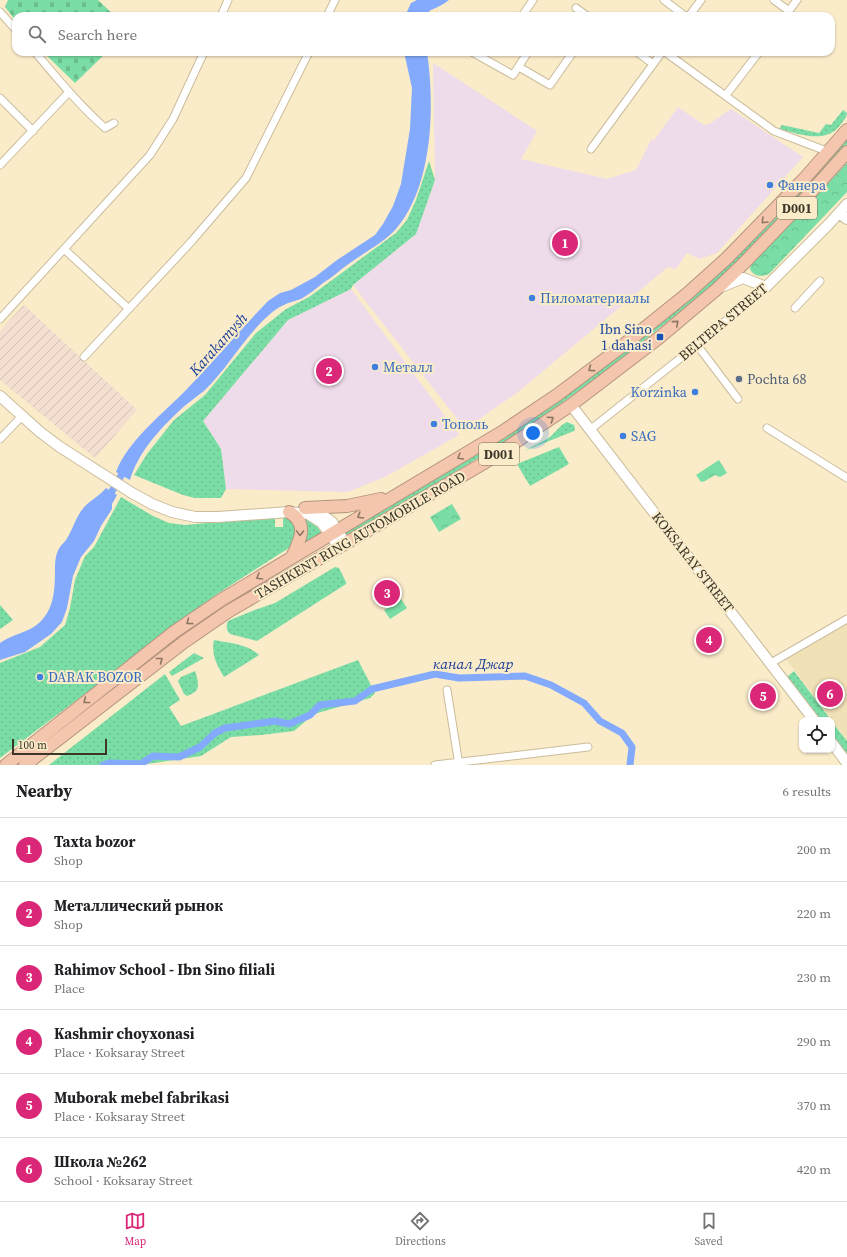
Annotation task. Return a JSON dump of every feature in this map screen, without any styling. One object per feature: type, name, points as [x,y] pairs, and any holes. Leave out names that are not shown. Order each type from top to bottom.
[{"type":"highway","name":"TASHKENT RING AUTOMOBILE ROAD","points":[[394,496],[502,432],[557,395],[655,320],[727,258],[779,206],[829,152],[847,130]]},
{"type":"highway","name":"TASHKENT RING AUTOMOBILE ROAD","points":[[25,765],[184,642],[229,611],[492,458],[571,405],[660,337],[717,289],[793,212],[847,152]]},
{"type":"highway","points":[[305,508],[347,506],[394,496]]},
{"type":"highway","name":"D001","points":[[6,765],[174,632],[221,600],[292,556],[394,496]]},
{"type":"highway","points":[[289,512],[298,520],[301,531],[299,543],[292,556]]},
{"type":"highway","points":[[221,600],[229,611]]},
{"type":"main road","name":"BELTEPA STREET","points":[[766,287],[845,210]]},
{"type":"main road","points":[[743,278],[745,262]]},
{"type":"main road","points":[[717,289],[743,278],[766,287]]},
{"type":"main road","points":[[0,396],[22,416],[96,468],[133,492],[162,508],[189,516],[218,517],[289,512],[303,513],[313,516],[334,532]]},
{"type":"main road","name":"KOKSARAY STREET","points":[[571,405],[812,717]]},
{"type":"main road","points":[[133,492],[162,505],[194,512],[216,513],[305,508],[320,512],[329,519],[334,532],[342,545]]},
{"type":"main road","points":[[835,747],[847,763]]},
{"type":"street","points":[[223,12],[228,0]]},
{"type":"street","points":[[329,12],[335,0]]},
{"type":"street","points":[[524,12],[532,0]]},
{"type":"street","points":[[664,0],[680,12]]},
{"type":"street","points":[[692,12],[701,0]]},
{"type":"street","points":[[774,0],[785,12]]},
{"type":"street","points":[[788,12],[797,0]]},
{"type":"street","points":[[576,8],[582,12]]},
{"type":"street","points":[[0,12],[12,26]]},
{"type":"street","points":[[38,56],[94,119],[105,128],[114,123]]},
{"type":"street","points":[[0,319],[150,155],[173,119],[202,56]]},
{"type":"street","points":[[84,357],[191,242],[246,178],[307,56]]},
{"type":"street","points":[[479,56],[513,75],[525,56]]},
{"type":"street","points":[[519,66],[550,85],[570,56]]},
{"type":"street","points":[[642,56],[653,64]]},
{"type":"street","points":[[591,149],[660,56]]},
{"type":"street","points":[[670,56],[774,131],[829,152]]},
{"type":"street","points":[[726,95],[755,56]]},
{"type":"street","points":[[0,165],[69,92]]},
{"type":"street","points":[[0,98],[32,131]]},
{"type":"street","points":[[64,249],[129,309]]},
{"type":"street","points":[[795,308],[820,281]]},
{"type":"street","name":"BELTEPA STREET","points":[[591,429],[697,345],[766,287]]},
{"type":"street","points":[[697,345],[738,399]]},
{"type":"street","points":[[0,439],[22,416]]},
{"type":"street","points":[[767,428],[847,478]]},
{"type":"street","points":[[771,663],[847,619]]},
{"type":"street","points":[[447,690],[458,764]]},
{"type":"street","points":[[435,765],[458,764],[588,747]]},
{"type":"shaded area","points":[[433,63],[537,131],[521,159],[607,179],[636,170],[651,140],[654,140],[678,107],[704,125],[709,124],[731,109],[803,157],[717,253],[700,259],[687,253],[676,269],[668,267],[518,392],[465,429],[353,285],[416,234],[435,180]]},
{"type":"shaded area","points":[[351,289],[459,435],[385,477],[348,492],[226,489],[221,449],[203,421],[288,320]]},
{"type":"shaded area","points":[[24,305],[137,410],[95,458],[0,380],[0,331]]},
{"type":"shaded area","points":[[847,623],[847,740],[835,724],[835,717],[830,717],[786,659]]},
{"type":"green space","points":[[8,0],[98,0],[111,12],[12,12],[12,16],[5,7]]},
{"type":"green space","points":[[47,56],[103,56],[75,83]]},
{"type":"green space","points":[[843,110],[847,113],[845,118],[835,130],[828,134],[812,136],[779,129],[782,125],[819,133],[826,124],[831,125]]},
{"type":"green space","points":[[847,138],[847,144],[745,254],[708,289],[607,370],[523,431],[347,537],[345,533],[511,433],[564,397],[706,285],[762,231],[815,175]]},
{"type":"green space","points":[[429,161],[435,180],[416,234],[353,285],[351,289],[288,320],[203,421],[221,449],[226,489],[221,498],[195,498],[183,495],[134,475],[147,454],[174,420],[205,395],[256,333],[286,309],[309,297],[396,233],[407,220],[416,200]]},
{"type":"green space","points":[[847,163],[847,192],[769,274],[761,276],[754,274],[750,269],[751,265]]},
{"type":"green space","points":[[567,422],[574,425],[574,431],[524,451],[549,438]]},
{"type":"green space","points":[[559,447],[569,464],[530,486],[517,464]]},
{"type":"green space","points":[[719,460],[727,473],[720,477],[715,475],[701,482],[696,475]]},
{"type":"green space","points":[[121,497],[153,516],[169,523],[185,525],[275,517],[275,527],[283,527],[283,517],[292,521],[294,524],[295,537],[292,546],[217,594],[0,758],[0,663],[40,647],[65,625],[75,580],[85,556],[94,547]]},
{"type":"green space","points":[[452,504],[461,519],[439,532],[430,517]]},
{"type":"green space","points":[[305,516],[312,519],[322,534],[303,544],[303,519]]},
{"type":"green space","points":[[335,567],[339,568],[346,584],[257,641],[230,634],[228,631],[228,621],[275,603]]},
{"type":"green space","points":[[401,599],[407,608],[390,619],[384,610]]},
{"type":"green space","points":[[0,605],[13,620],[0,629]]},
{"type":"green space","points":[[214,640],[244,646],[255,651],[259,655],[224,677],[214,655]]},
{"type":"green space","points":[[194,653],[204,658],[172,676],[169,672]]},
{"type":"green space","points":[[358,660],[375,693],[370,698],[314,714],[294,731],[231,737],[201,756],[140,765],[49,765],[165,674],[180,700],[169,707],[181,726]]},
{"type":"green space","points":[[195,671],[198,686],[195,692],[187,696],[184,694],[178,681],[181,677]]},
{"type":"green space","points":[[794,671],[829,717],[818,717],[787,677]]},
{"type":"green space","points":[[835,726],[847,741],[847,756],[835,740]]},
{"type":"water","points":[[417,0],[449,0],[429,12],[407,12],[411,3]]},
{"type":"water","points":[[405,56],[427,56],[431,96],[428,145],[424,168],[418,191],[408,211],[396,229],[380,243],[301,299],[276,309],[252,333],[213,382],[181,409],[156,435],[143,452],[130,480],[116,472],[129,449],[138,438],[187,389],[268,301],[280,293],[291,290],[315,277],[337,260],[375,235],[393,206],[401,184],[410,129],[412,88]]},
{"type":"water","points":[[106,488],[117,495],[112,504],[112,509],[101,526],[94,541],[81,557],[73,576],[67,608],[62,622],[51,634],[25,652],[0,660],[0,643],[36,626],[45,617],[53,598],[55,585],[55,562],[58,550],[68,537],[81,511]]},
{"type":"waterway","name":"Karakamysh","points":[[107,500],[126,467]]},
{"type":"waterway","name":"канал Джар","points":[[103,765],[109,763],[141,764],[153,756],[179,757],[200,747],[215,733],[225,728],[275,721],[289,724],[310,715],[320,705],[355,701],[372,689],[435,674],[459,678],[525,676],[551,685],[584,703],[600,721],[622,733],[632,747],[630,765]]},
{"type":"place","name":"Фанера","points":[[770,185]]},
{"type":"place","name":"Taxta bozor","points":[[565,243]]},
{"type":"place","name":"Пиломатериалы","points":[[532,298]]},
{"type":"place","name":"Ibn Sino 1 dahasi","points":[[660,337]]},
{"type":"place","name":"Металл","points":[[375,367]]},
{"type":"place","name":"Металлический рынок","points":[[329,371]]},
{"type":"place","name":"Pochta 68","points":[[739,379]]},
{"type":"place","name":"Korzinka","points":[[695,392]]},
{"type":"place","name":"Тополь","points":[[434,424]]},
{"type":"place","name":"SAG","points":[[623,436]]},
{"type":"place","name":"Rahimov School - Ibn Sino filiali","points":[[387,593]]},
{"type":"place","name":"Kashmir choyxonasi","points":[[709,640]]},
{"type":"place","name":"DARAK BOZOR","points":[[40,677]]},
{"type":"place","name":"Школа №262","points":[[830,694]]},
{"type":"place","name":"Muborak mebel fabrikasi","points":[[763,696]]}]
